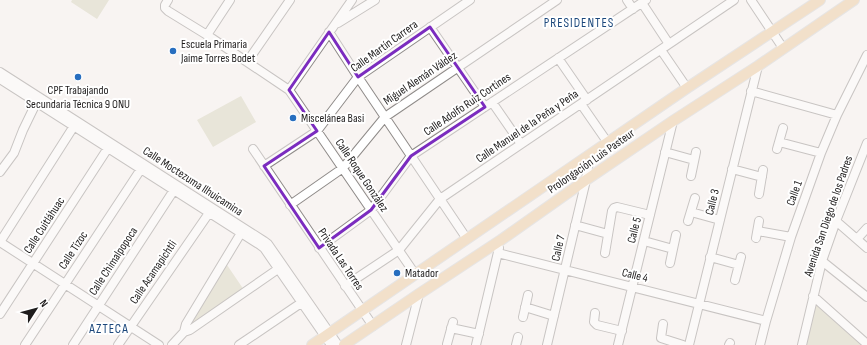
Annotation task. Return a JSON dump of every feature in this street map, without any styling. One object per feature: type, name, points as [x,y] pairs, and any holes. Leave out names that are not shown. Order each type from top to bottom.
[{"type":"main road","name":"Prolongación Luis Pasteur","points":[[312,345],[687,88],[820,0]]},
{"type":"main road","name":"Prolongación Luis Pasteur","points":[[344,345],[501,240],[672,121],[758,66],[843,3],[854,0]]},
{"type":"street","points":[[168,0],[165,4],[165,8],[168,12],[206,35],[289,90],[352,0]]},
{"type":"street","points":[[206,35],[230,0]]},
{"type":"street","points":[[247,62],[290,0]]},
{"type":"street","points":[[332,29],[375,0]]},
{"type":"street","points":[[455,0],[460,7]]},
{"type":"street","name":"Calle Martín Carrera","points":[[264,166],[317,131],[358,77],[470,0]]},
{"type":"street","name":"Miguel Alemán Váldez","points":[[290,205],[343,168],[385,116],[557,0]]},
{"type":"street","points":[[627,0],[633,9]]},
{"type":"street","name":"Calle Manuel de la Peña y Peña","points":[[345,286],[399,250],[440,199],[734,0]]},
{"type":"street","points":[[751,0],[784,48]]},
{"type":"street","points":[[644,1],[670,44]]},
{"type":"street","name":"Calle Adolfo Ruiz Cortines","points":[[319,248],[371,210],[411,156],[644,1]]},
{"type":"street","points":[[430,28],[458,67],[521,144]]},
{"type":"street","points":[[332,29],[358,77],[467,239]]},
{"type":"street","points":[[661,50],[687,88]]},
{"type":"street","name":"Calle 1","points":[[760,345],[790,237],[821,153],[837,115],[867,55]]},
{"type":"street","points":[[558,58],[608,143]]},
{"type":"street","name":"Calle 3","points":[[689,345],[758,66]]},
{"type":"street","name":"Calle Moctezuma Ilhuicamina","points":[[0,72],[74,126],[264,248],[301,303],[327,335],[338,345]]},
{"type":"street","name":"Calle Moctezuma Ilhuicamina","points":[[1,82],[38,99],[268,244],[327,335],[331,345]]},
{"type":"street","name":"Calle Roque González","points":[[289,90],[416,274]]},
{"type":"street","points":[[751,91],[837,115]]},
{"type":"street","points":[[0,172],[14,153],[38,99]]},
{"type":"street","name":"Calle 5","points":[[618,345],[672,121]]},
{"type":"street","points":[[74,126],[0,242],[159,345]]},
{"type":"street","points":[[783,128],[778,146],[821,153]]},
{"type":"street","name":"Avenida San Diego de los Padres","points":[[802,345],[822,261],[836,221],[865,155],[867,143]]},
{"type":"street","name":"Calle Cuitláhuac","points":[[0,314],[108,148]]},
{"type":"street","name":"Privada Las Torres","points":[[253,149],[373,326]]},
{"type":"street","points":[[665,152],[695,156],[691,176]]},
{"type":"street","name":"Calle 7","points":[[547,345],[586,180],[590,155]]},
{"type":"street","name":"Calle Tízoc","points":[[25,345],[141,169]]},
{"type":"street","points":[[732,169],[763,173],[759,194]]},
{"type":"street","name":"Calle Chimalpopoca","points":[[73,345],[174,190]]},
{"type":"street","points":[[688,221],[695,198]]},
{"type":"street","points":[[605,253],[612,211],[614,208],[618,207],[650,215]]},
{"type":"street","name":"Calle Acamapichtli","points":[[118,345],[209,212]]},
{"type":"street","points":[[691,212],[720,220]]},
{"type":"street","points":[[836,221],[867,248]]},
{"type":"street","points":[[759,222],[757,234],[790,237]]},
{"type":"street","points":[[575,225],[608,234]]},
{"type":"street","points":[[857,239],[867,228]]},
{"type":"street","points":[[172,345],[184,332],[186,324],[241,233]]},
{"type":"street","points":[[670,263],[676,235]]},
{"type":"street","points":[[476,345],[501,240]]},
{"type":"street","points":[[644,241],[673,249]]},
{"type":"street","name":"Calle 4","points":[[498,253],[766,321]]},
{"type":"street","points":[[710,257],[740,261],[735,280]]},
{"type":"street","points":[[822,261],[867,297]]},
{"type":"street","points":[[184,332],[190,330],[278,269]]},
{"type":"street","points":[[406,345],[419,294]]},
{"type":"street","points":[[523,317],[528,295]]},
{"type":"street","points":[[813,296],[867,344]]},
{"type":"street","points":[[239,345],[301,303]]},
{"type":"street","points":[[525,307],[554,316]]},
{"type":"street","points":[[595,313],[594,322],[597,325],[622,331]]},
{"type":"street","points":[[663,324],[661,338],[683,345]]},
{"type":"street","points":[[447,344],[452,325],[479,334]]},
{"type":"highlighted area","points":[[430,27],[485,107],[411,156],[371,210],[319,248],[264,166],[317,131],[289,90],[329,32],[358,77]]},
{"type":"shaded area","points":[[72,0],[109,0],[97,19],[71,2]]},
{"type":"shaded area","points":[[241,96],[256,122],[213,147],[197,120]]},
{"type":"shaded area","points":[[225,262],[244,290],[188,329],[186,326]]},
{"type":"shaded area","points":[[815,301],[863,345],[804,345]]},
{"type":"place","name":"Escuela Primaria Jaime Torres Bodet","points":[[173,51]]},
{"type":"place","name":"CPF Trabajando Secundaria Técnica 9 ONU","points":[[78,77]]},
{"type":"place","name":"Miscelánea Basi","points":[[293,118]]},
{"type":"place","name":"Matador","points":[[397,273]]},
{"type":"district","name":"PRESIDENTES","points":[[579,22]]},
{"type":"district","name":"AZTECA","points":[[109,328]]}]
